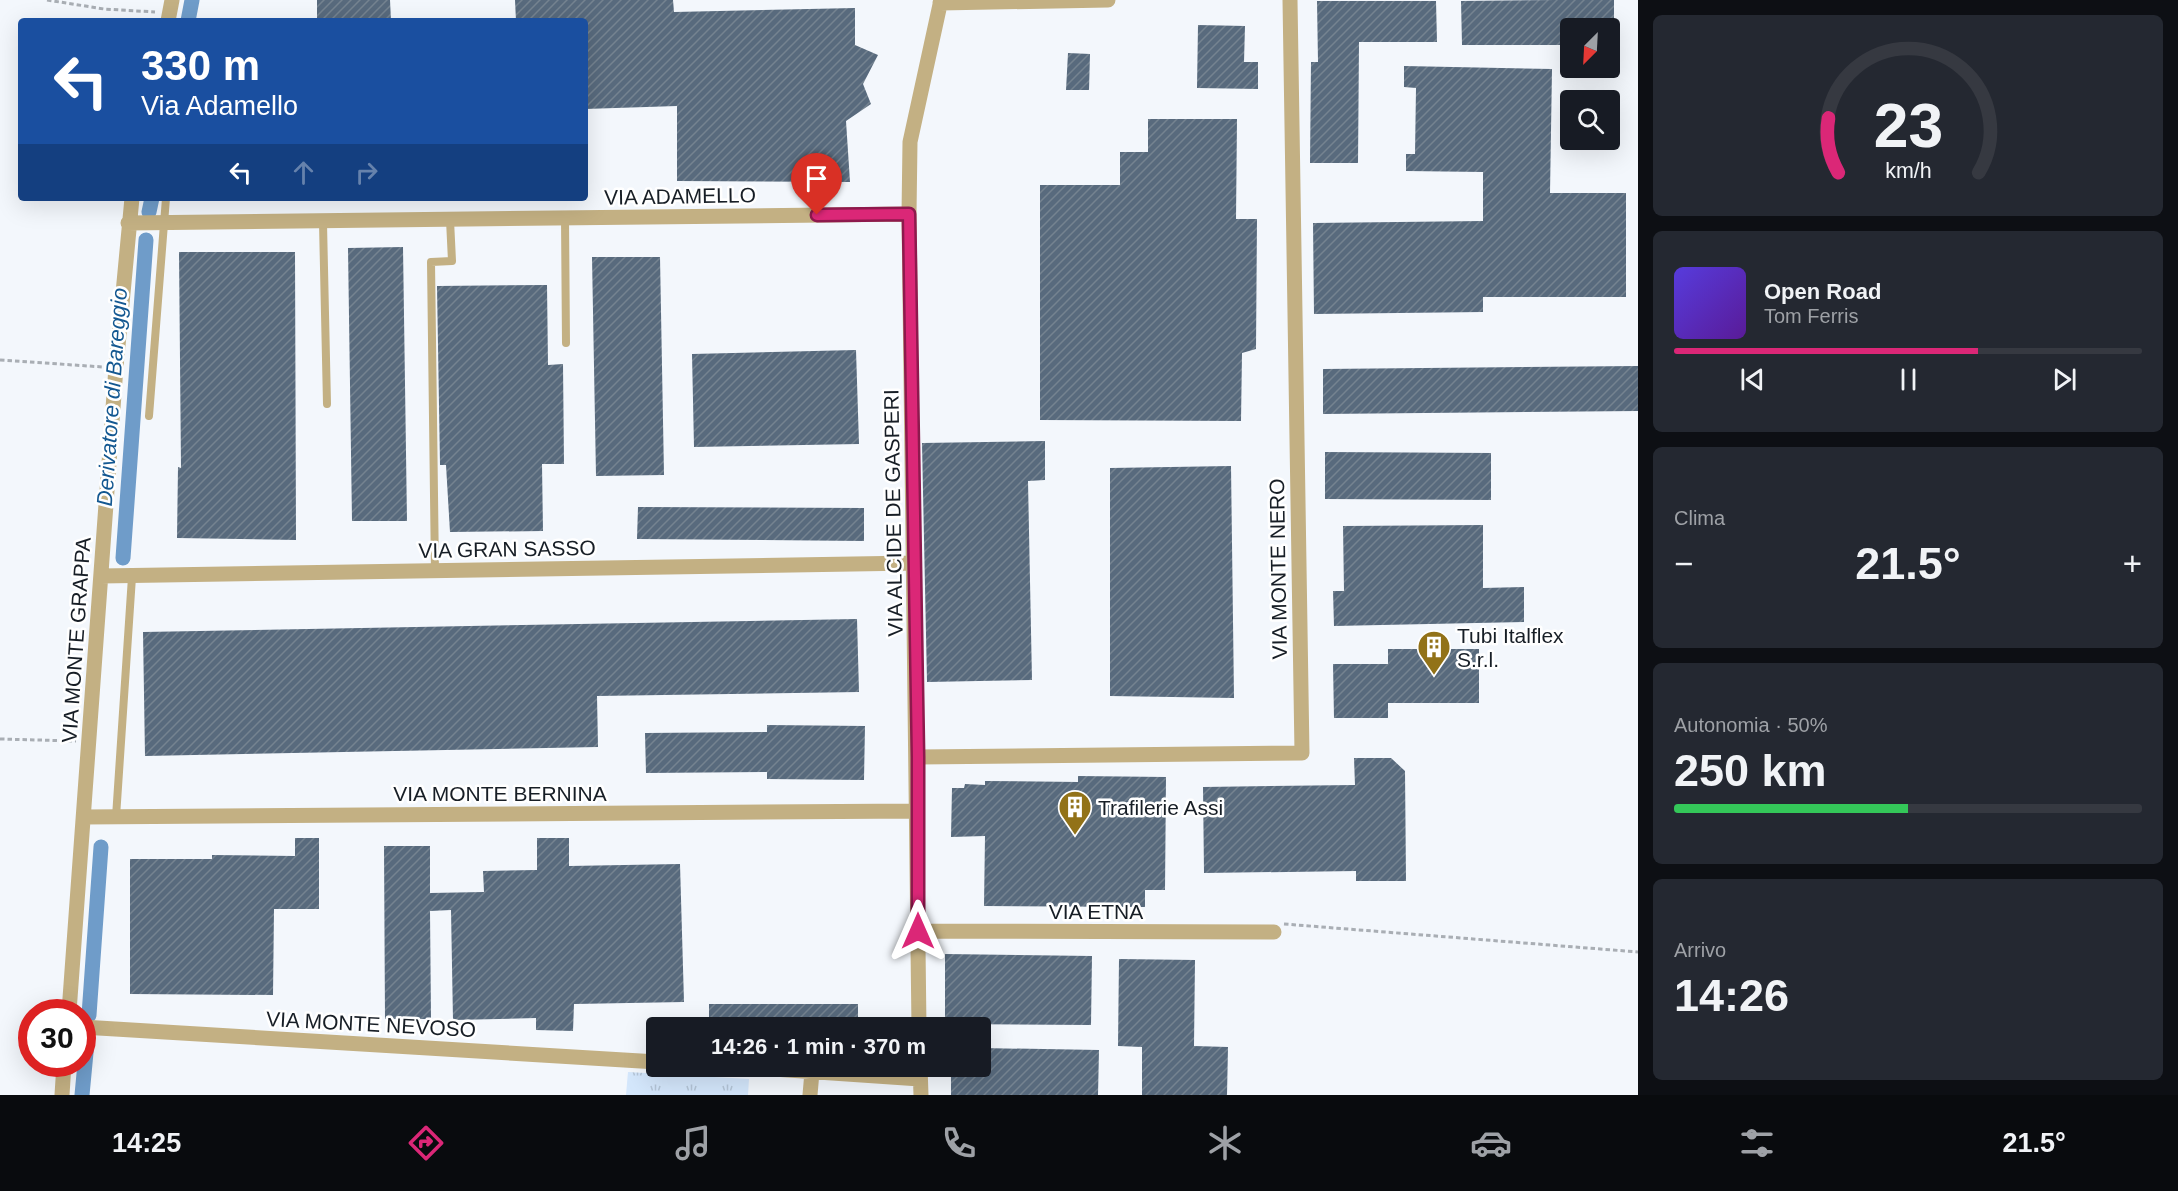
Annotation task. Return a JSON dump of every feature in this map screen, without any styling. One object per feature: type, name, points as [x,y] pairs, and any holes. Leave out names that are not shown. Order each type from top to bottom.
[{"type":"street","points":[[940,2],[1108,0]]},
{"type":"street","name":"VIA MONTE NERO","points":[[918,757],[1302,753],[1290,0]]},
{"type":"street","name":"VIA ALCIDE DE GASPERI","points":[[920,1017],[909,214],[910,142],[940,2]]},
{"type":"street","name":"VIA MONTE GRAPPA","points":[[70,999],[116,367],[132,201]]},
{"type":"street","name":"VIA ADAMELLO","points":[[128,223],[153,225],[909,214]]},
{"type":"street","name":"VIA GRAN SASSO","points":[[102,576],[914,563]]},
{"type":"street","name":"VIA MONTE BERNINA","points":[[84,817],[917,811]]},
{"type":"street","name":"VIA ETNA","points":[[918,931],[1274,932]]},
{"type":"street","name":"VIA MONTE NEVOSO","points":[[96,1028],[646,1061]]},
{"type":"street","points":[[62,1095],[63,1077]]},
{"type":"street","points":[[810,1095],[812,1077]]},
{"type":"street","points":[[920,1077],[921,1095]]},
{"type":"lane","points":[[149,416],[153,225],[165,201]]},
{"type":"lane","points":[[565,219],[566,343]]},
{"type":"lane","points":[[435,572],[431,261],[452,261],[450,220]]},
{"type":"lane","points":[[323,223],[327,404]]},
{"type":"lane","points":[[116,817],[132,577]]},
{"type":"path","points":[[47,0],[104,9],[170,12]]},
{"type":"path","points":[[0,360],[116,367]]},
{"type":"path","points":[[0,739],[90,741]]},
{"type":"path","points":[[1274,932],[1279,923],[1638,952]]},
{"type":"green space","points":[[628,1072],[646,1073],[646,1077],[749,1079],[748,1095],[626,1095]]},
{"type":"building","points":[[317,0],[390,0],[391,18],[317,18]]},
{"type":"building","points":[[515,0],[673,0],[674,12],[855,8],[855,45],[878,55],[863,84],[871,104],[846,121],[850,182],[677,181],[677,106],[588,109],[588,18],[516,18]]},
{"type":"building","points":[[1614,0],[1614,18],[1560,18],[1560,45],[1462,45],[1461,1]]},
{"type":"building","points":[[1317,1],[1436,1],[1437,42],[1359,42],[1358,163],[1310,163],[1311,62],[1318,62]]},
{"type":"building","points":[[1198,25],[1245,26],[1244,62],[1258,62],[1258,89],[1197,88]]},
{"type":"building","points":[[1068,53],[1090,54],[1089,90],[1066,90]]},
{"type":"building","points":[[1404,66],[1552,69],[1550,193],[1626,193],[1626,297],[1483,297],[1483,312],[1314,314],[1313,223],[1483,221],[1483,172],[1406,171],[1406,154],[1415,154],[1416,88],[1404,87]]},
{"type":"building","points":[[1148,119],[1237,119],[1236,219],[1257,219],[1256,349],[1242,353],[1241,421],[1040,420],[1040,185],[1120,185],[1120,152],[1148,152]]},
{"type":"building","points":[[403,247],[407,521],[352,521],[348,248]]},
{"type":"building","points":[[179,252],[295,252],[296,540],[177,538],[178,467],[181,468]]},
{"type":"building","points":[[592,257],[660,257],[664,475],[596,476]]},
{"type":"building","points":[[547,285],[548,365],[563,364],[564,464],[542,464],[543,531],[450,532],[446,465],[440,465],[437,286]]},
{"type":"building","points":[[856,350],[859,444],[694,447],[692,354]]},
{"type":"building","points":[[1638,366],[1638,411],[1323,414],[1323,369]]},
{"type":"building","points":[[1045,441],[1045,480],[1028,481],[1032,680],[927,682],[922,443]]},
{"type":"building","points":[[1325,452],[1491,453],[1491,500],[1325,499]]},
{"type":"building","points":[[1231,466],[1234,698],[1110,696],[1110,468]]},
{"type":"building","points":[[638,507],[864,508],[864,541],[637,539]]},
{"type":"building","points":[[1483,525],[1483,588],[1524,587],[1524,622],[1334,626],[1333,591],[1344,591],[1343,526]]},
{"type":"building","points":[[857,619],[859,692],[597,696],[598,747],[145,756],[143,632]]},
{"type":"building","name":"Tubi Italflex S.r.l.","points":[[1388,649],[1479,649],[1479,703],[1388,703],[1388,718],[1334,718],[1333,664],[1388,664]]},
{"type":"building","points":[[767,725],[865,726],[864,780],[767,779],[767,772],[646,773],[645,733],[767,732]]},
{"type":"building","name":"Trafilerie Assi","points":[[1354,758],[1391,758],[1405,771],[1406,881],[1356,881],[1356,871],[1204,873],[1203,787],[1355,785]]},
{"type":"building","name":"Trafilerie Assi","points":[[1078,776],[1166,777],[1165,890],[1145,890],[1145,907],[984,906],[985,836],[951,837],[952,788],[964,788],[965,784],[985,785],[985,781],[1078,782]]},
{"type":"building","points":[[295,838],[319,838],[319,909],[274,909],[273,995],[130,994],[130,859],[212,859],[212,855],[295,856]]},
{"type":"building","points":[[537,838],[569,838],[569,866],[680,864],[684,1002],[574,1004],[573,1031],[536,1030],[536,1018],[453,1020],[451,910],[430,911],[431,1019],[385,1019],[384,846],[430,846],[430,893],[484,892],[483,871],[537,870]]},
{"type":"building","points":[[945,954],[1092,956],[1091,1025],[991,1024],[991,1017],[945,1017]]},
{"type":"building","points":[[1119,959],[1195,960],[1194,1046],[1228,1047],[1227,1095],[1142,1095],[1142,1047],[1118,1046]]},
{"type":"building","points":[[709,1004],[858,1004],[858,1017],[709,1017]]},
{"type":"building","points":[[991,1048],[1099,1050],[1098,1095],[951,1095],[951,1077],[991,1077]]},
{"type":"waterway","name":"Derivatore di Bareggio","points":[[189,18],[192,0]]},
{"type":"waterway","name":"Derivatore di Bareggio","points":[[149,212],[151,201]]},
{"type":"waterway","name":"Derivatore di Bareggio","points":[[123,558],[146,240]]},
{"type":"waterway","name":"Derivatore di Bareggio","points":[[90,999],[101,847]]},
{"type":"waterway","name":"Derivatore di Bareggio","points":[[82,1095],[84,1077]]},
{"type":"place","name":"Tubi Italflex S.r.l.","points":[[1434,676]]},
{"type":"place","name":"Trafilerie Assi","points":[[1075,836]]},
{"type":"route","points":[[817,215],[909,214],[918,757],[918,931]]}]
